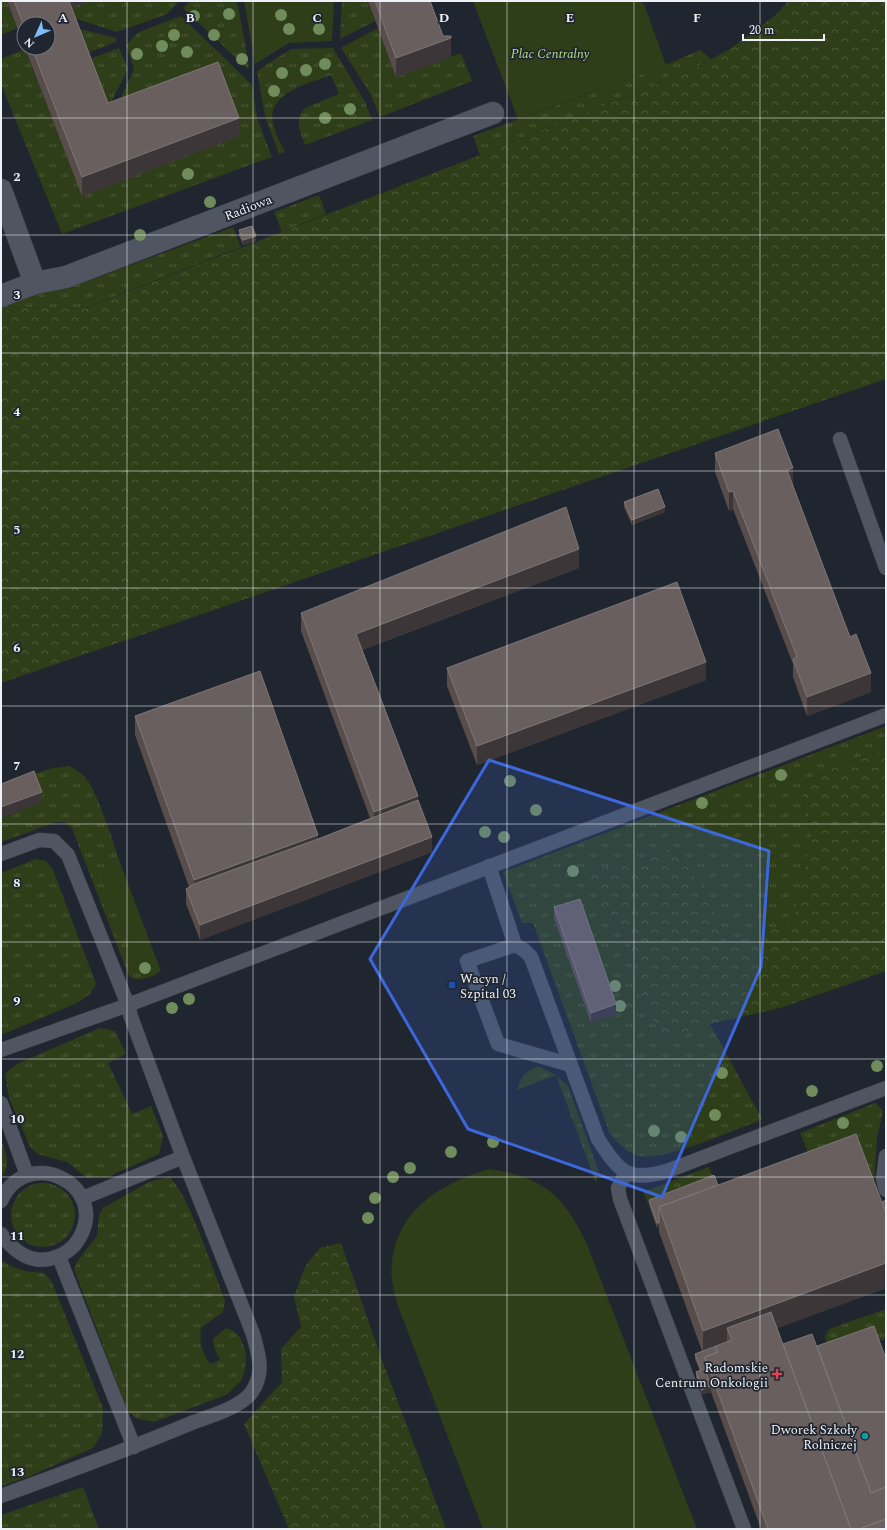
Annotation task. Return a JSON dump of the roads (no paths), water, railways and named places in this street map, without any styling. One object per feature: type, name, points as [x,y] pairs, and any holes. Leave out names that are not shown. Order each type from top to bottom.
[{"type":"street","name":"Radiowa","points":[[1,296],[35,283],[66,277],[493,113]]},
{"type":"street","points":[[1,190],[35,283]]},
{"type":"lane","points":[[840,439],[886,568]]},
{"type":"lane","points":[[1,1050],[128,1005],[886,715]]},
{"type":"lane","points":[[1,854],[39,840],[54,841],[68,855],[128,1005],[130,1017],[183,1157],[254,1334],[261,1362],[258,1379],[251,1394],[235,1406],[134,1447],[1,1496]]},
{"type":"lane","points":[[489,866],[515,945],[524,950],[531,957],[598,1139],[611,1159],[626,1173],[638,1176],[652,1176],[668,1171],[886,1088]]},
{"type":"lane","points":[[515,945],[467,961],[498,1044],[571,1065]]},
{"type":"lane","points":[[1,1103],[27,1175]]},
{"type":"lane","points":[[886,1156],[883,1179],[886,1190]]},
{"type":"lane","points":[[83,1198],[183,1157]]},
{"type":"lane","points":[[1,1201],[5,1192],[15,1181],[27,1175],[40,1172],[53,1174],[64,1178],[74,1186],[83,1198],[86,1220],[83,1232],[73,1246],[59,1257],[42,1260],[26,1257],[11,1248],[1,1234]]},
{"type":"lane","points":[[626,1173],[618,1188],[620,1199],[744,1529]]},
{"type":"lane","points":[[59,1257],[134,1447]]},
{"type":"place","name":"Wacyn / Szpital 03","points":[[452,985]]},
{"type":"place","name":"Radomskie Centrum Onkologii","points":[[777,1374]]},
{"type":"place","name":"Dworek Szkoły Rolniczej","points":[[865,1436]]},
{"type":"park label","name":"Plac Centralny","points":[[550,53]]}]
